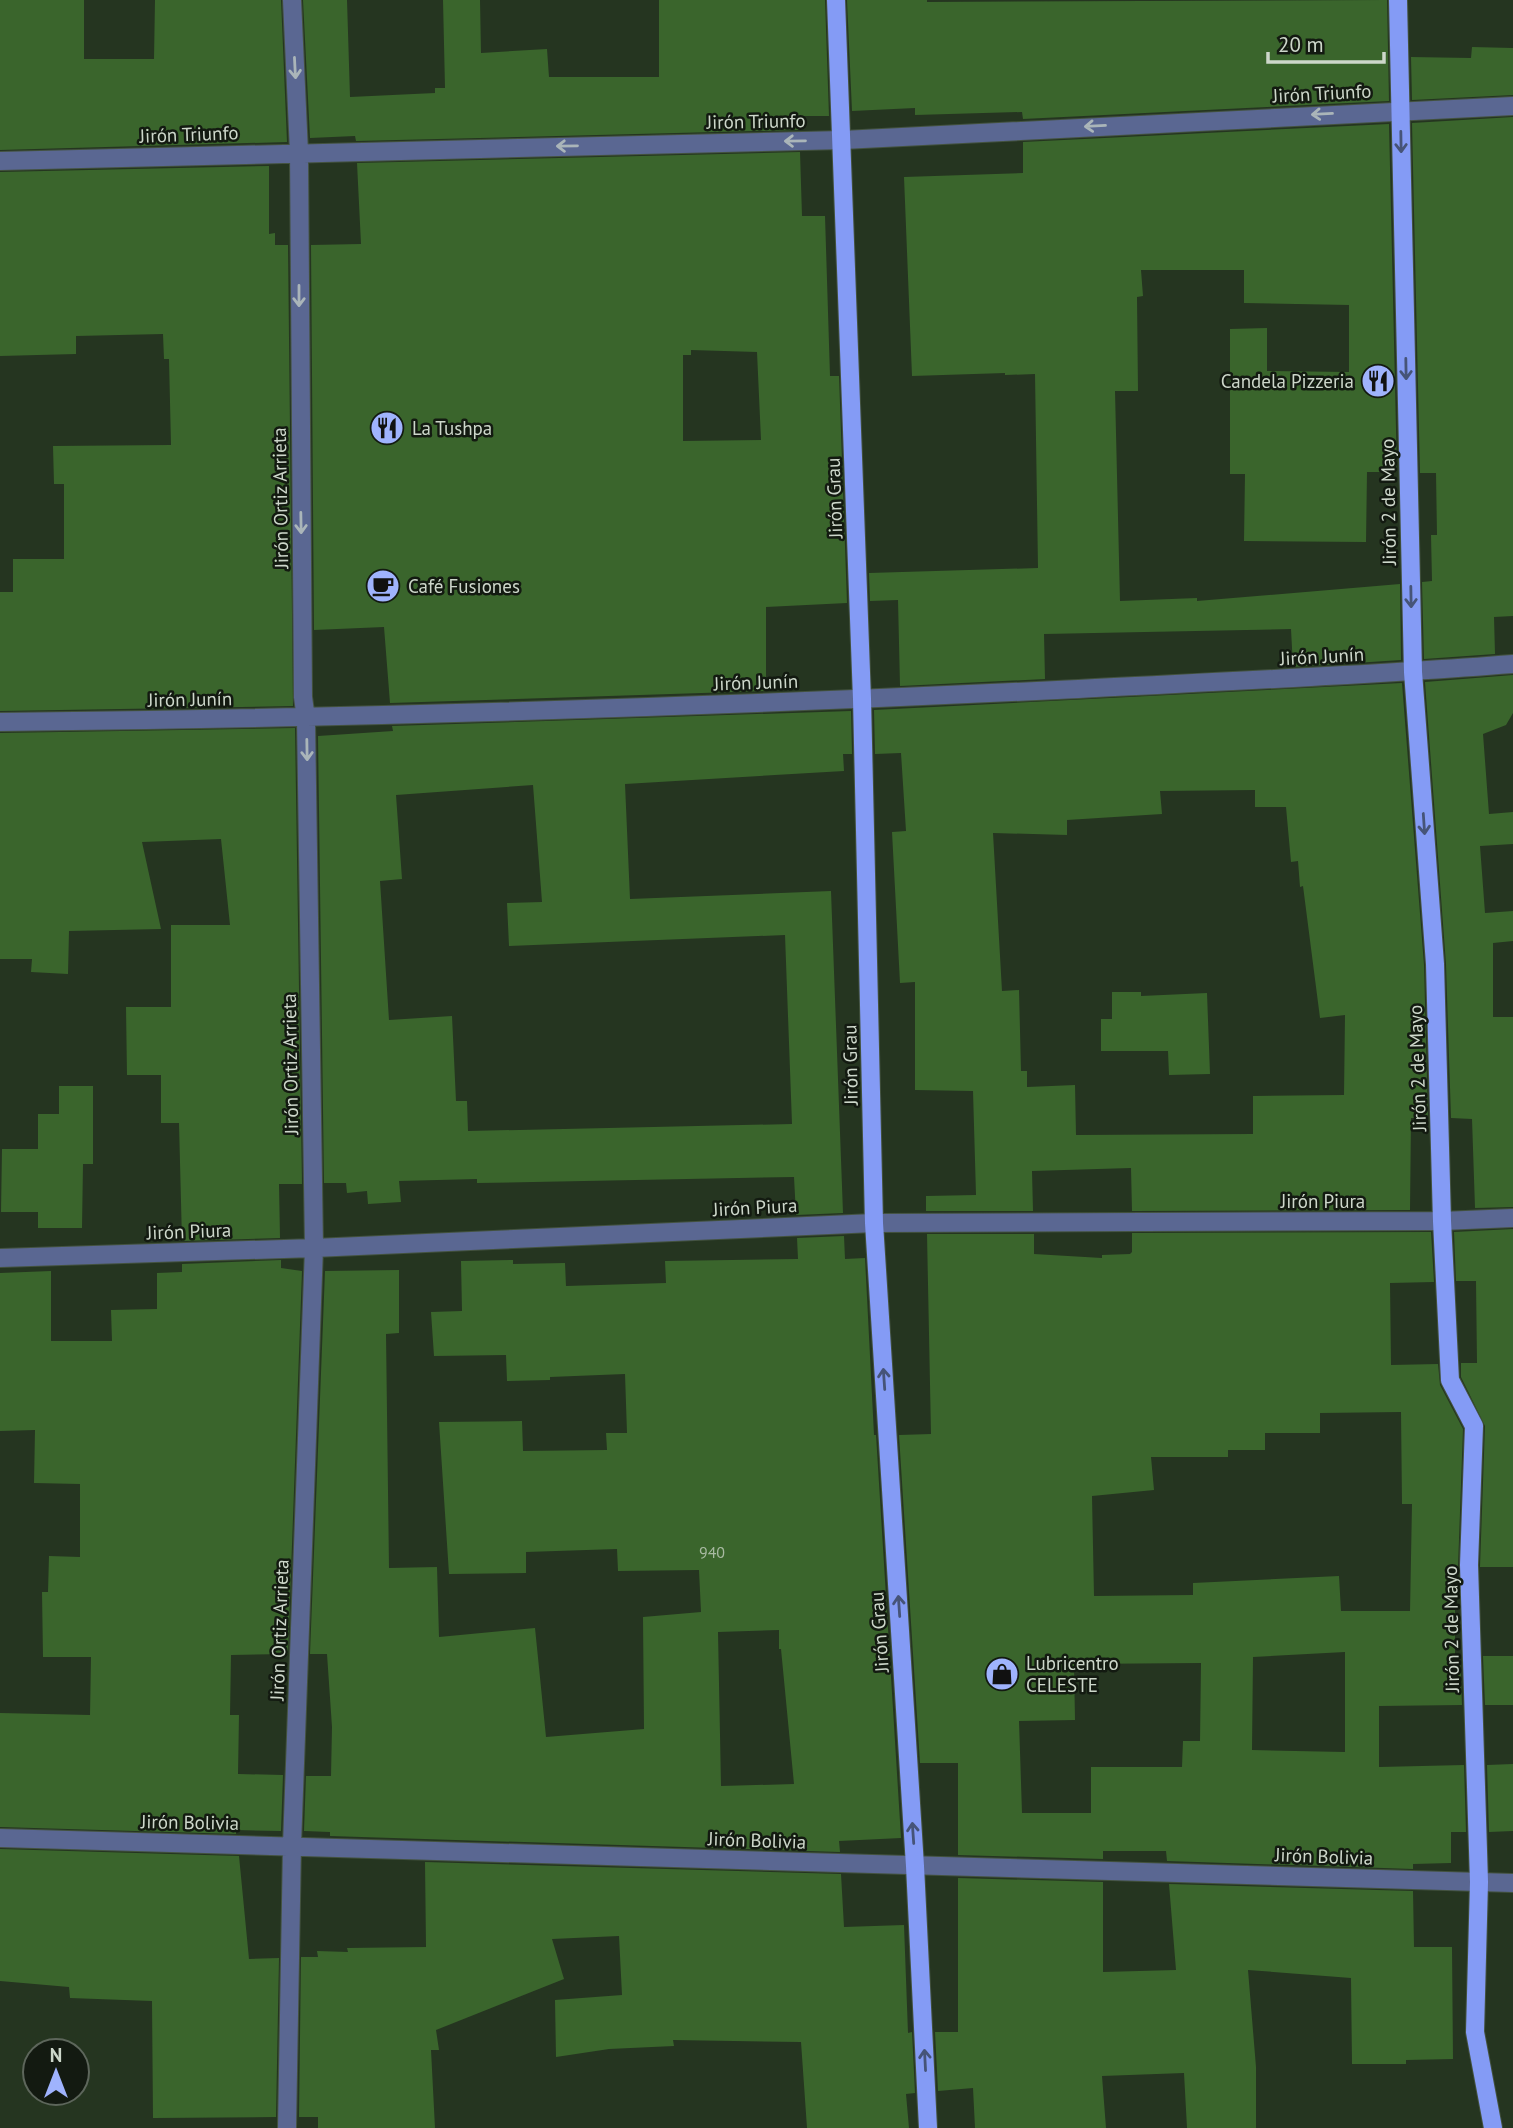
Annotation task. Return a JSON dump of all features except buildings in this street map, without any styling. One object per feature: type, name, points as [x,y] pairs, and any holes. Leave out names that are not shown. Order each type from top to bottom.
[{"type":"main road","name":"Jirón Grau","points":[[836,0],[862,699],[874,1223],[915,1866],[928,2128]]},
{"type":"main road","name":"Jirón 2 de Mayo","points":[[1398,0],[1413,672],[1435,964],[1442,1221],[1450,1380],[1474,1426],[1469,1565],[1479,1882],[1475,2032],[1493,2128]]},
{"type":"street","name":"Jirón Ortiz Arrieta","points":[[287,2128],[292,1845],[314,1248],[299,442],[299,152],[292,0]]},
{"type":"street","name":"Jirón Triunfo","points":[[0,161],[843,139],[1513,106]]},
{"type":"street","name":"Jirón Junín","points":[[0,722],[306,719],[862,699],[1413,672],[1513,664]]},
{"type":"street","name":"Jirón Piura","points":[[0,1258],[314,1248],[874,1223],[1442,1221],[1513,1218]]},
{"type":"street","name":"Jirón Bolivia","points":[[0,1838],[1513,1883]]},
{"type":"place","name":"Candela Pizzeria","points":[[1378,381]]},
{"type":"place","name":"La Tushpa","points":[[387,428]]},
{"type":"place","name":"Café Fusiones","points":[[383,586]]},
{"type":"place","name":"Lubricentro CELESTE","points":[[1002,1674]]}]
